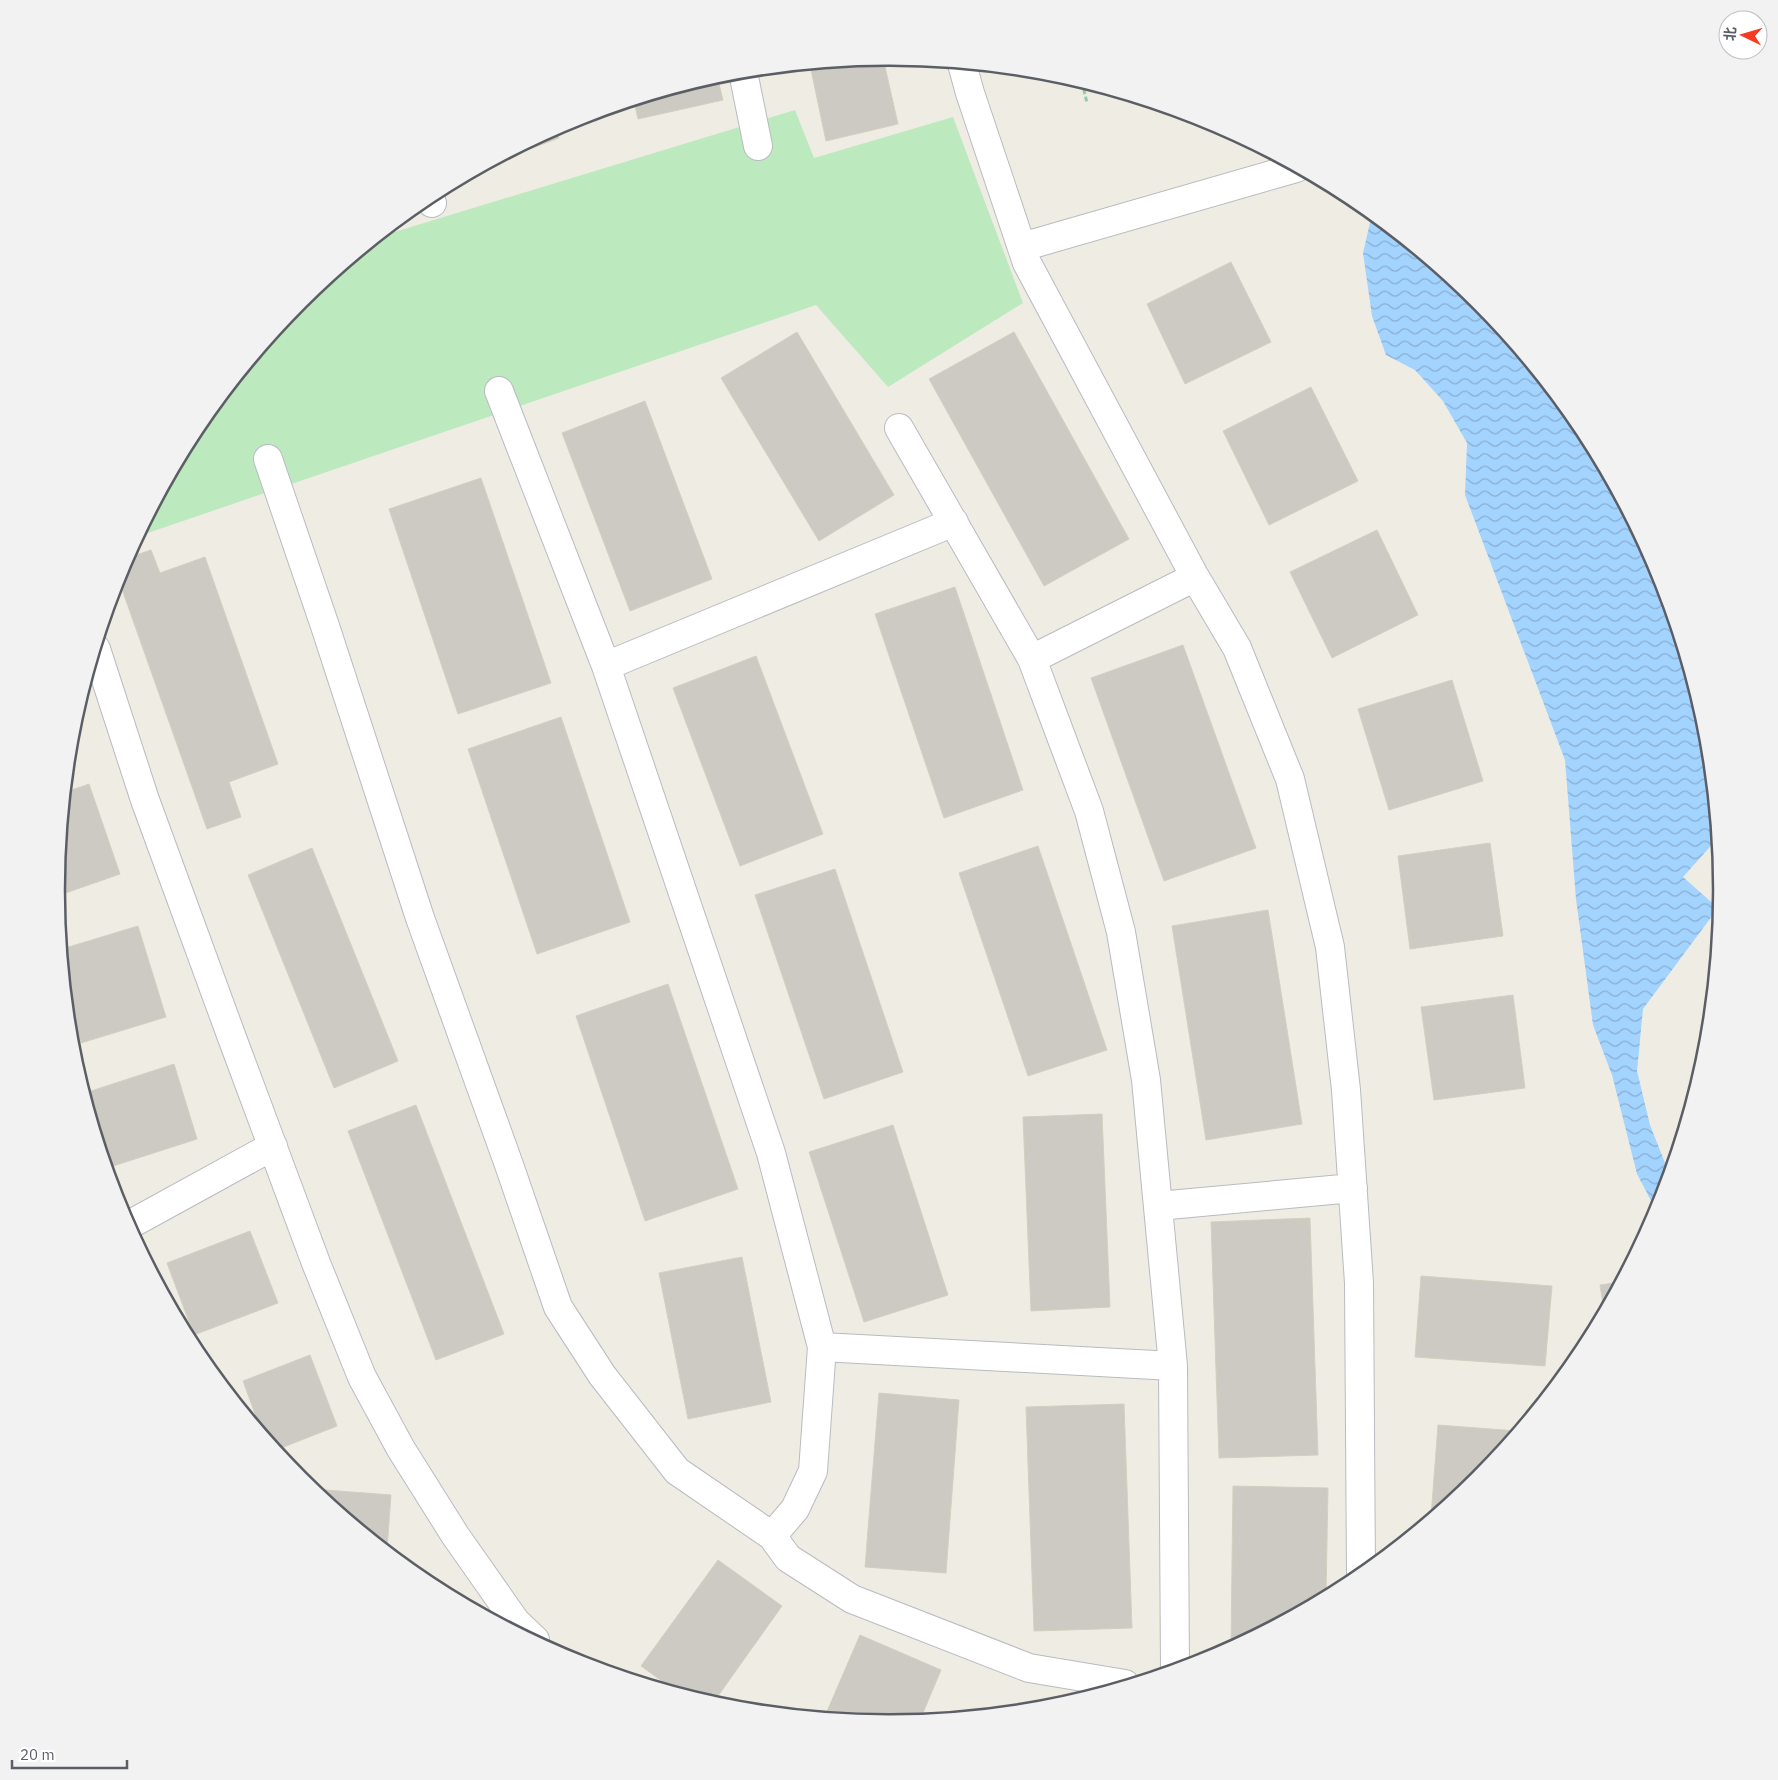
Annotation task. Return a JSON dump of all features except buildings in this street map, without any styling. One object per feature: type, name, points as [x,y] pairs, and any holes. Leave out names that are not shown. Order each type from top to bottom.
[{"type":"street","points":[[964,70],[1027,263],[1195,577],[1237,648],[1290,780],[1330,947],[1346,1090],[1359,1283],[1360,1566]]},
{"type":"street","points":[[744,79],[758,146]]},
{"type":"street","points":[[1022,247],[1289,170]]},
{"type":"street","points":[[499,390],[606,666],[770,1153],[822,1347],[813,1471],[795,1509],[772,1536]]},
{"type":"street","points":[[900,428],[1032,659],[1089,811],[1121,932],[1146,1080],[1173,1366],[1175,1662]]},
{"type":"street","points":[[268,459],[420,918],[558,1307],[602,1375],[677,1470],[772,1536],[788,1558],[852,1599],[1029,1668],[1114,1682]]},
{"type":"street","points":[[606,666],[954,522]]},
{"type":"street","points":[[1032,659],[1195,577]]},
{"type":"street","points":[[99,658],[146,800],[273,1146],[362,1377],[401,1449],[455,1535],[488,1603],[521,1627]]},
{"type":"street","points":[[135,1221],[273,1146]]},
{"type":"street","points":[[1158,1206],[1353,1188]]},
{"type":"street","points":[[822,1347],[1173,1366]]},
{"type":"path","points":[[1084,90],[1087,103]]},
{"type":"green space","points":[[795,110],[814,158],[953,117],[1023,303],[888,387],[816,305],[147,533],[175,478],[235,388],[306,307],[346,270],[391,233]]},
{"type":"water","points":[[1370,221],[1432,270],[1472,307],[1543,388],[1603,478],[1628,526],[1650,575],[1669,625],[1685,677],[1697,729],[1706,782],[1711,845],[1683,877],[1713,903],[1712,916],[1643,1009],[1637,1071],[1650,1125],[1666,1164],[1651,1201],[1637,1174],[1612,1075],[1593,1025],[1576,899],[1565,760],[1465,495],[1467,443],[1443,401],[1415,370],[1386,355],[1372,316],[1363,253]]}]
